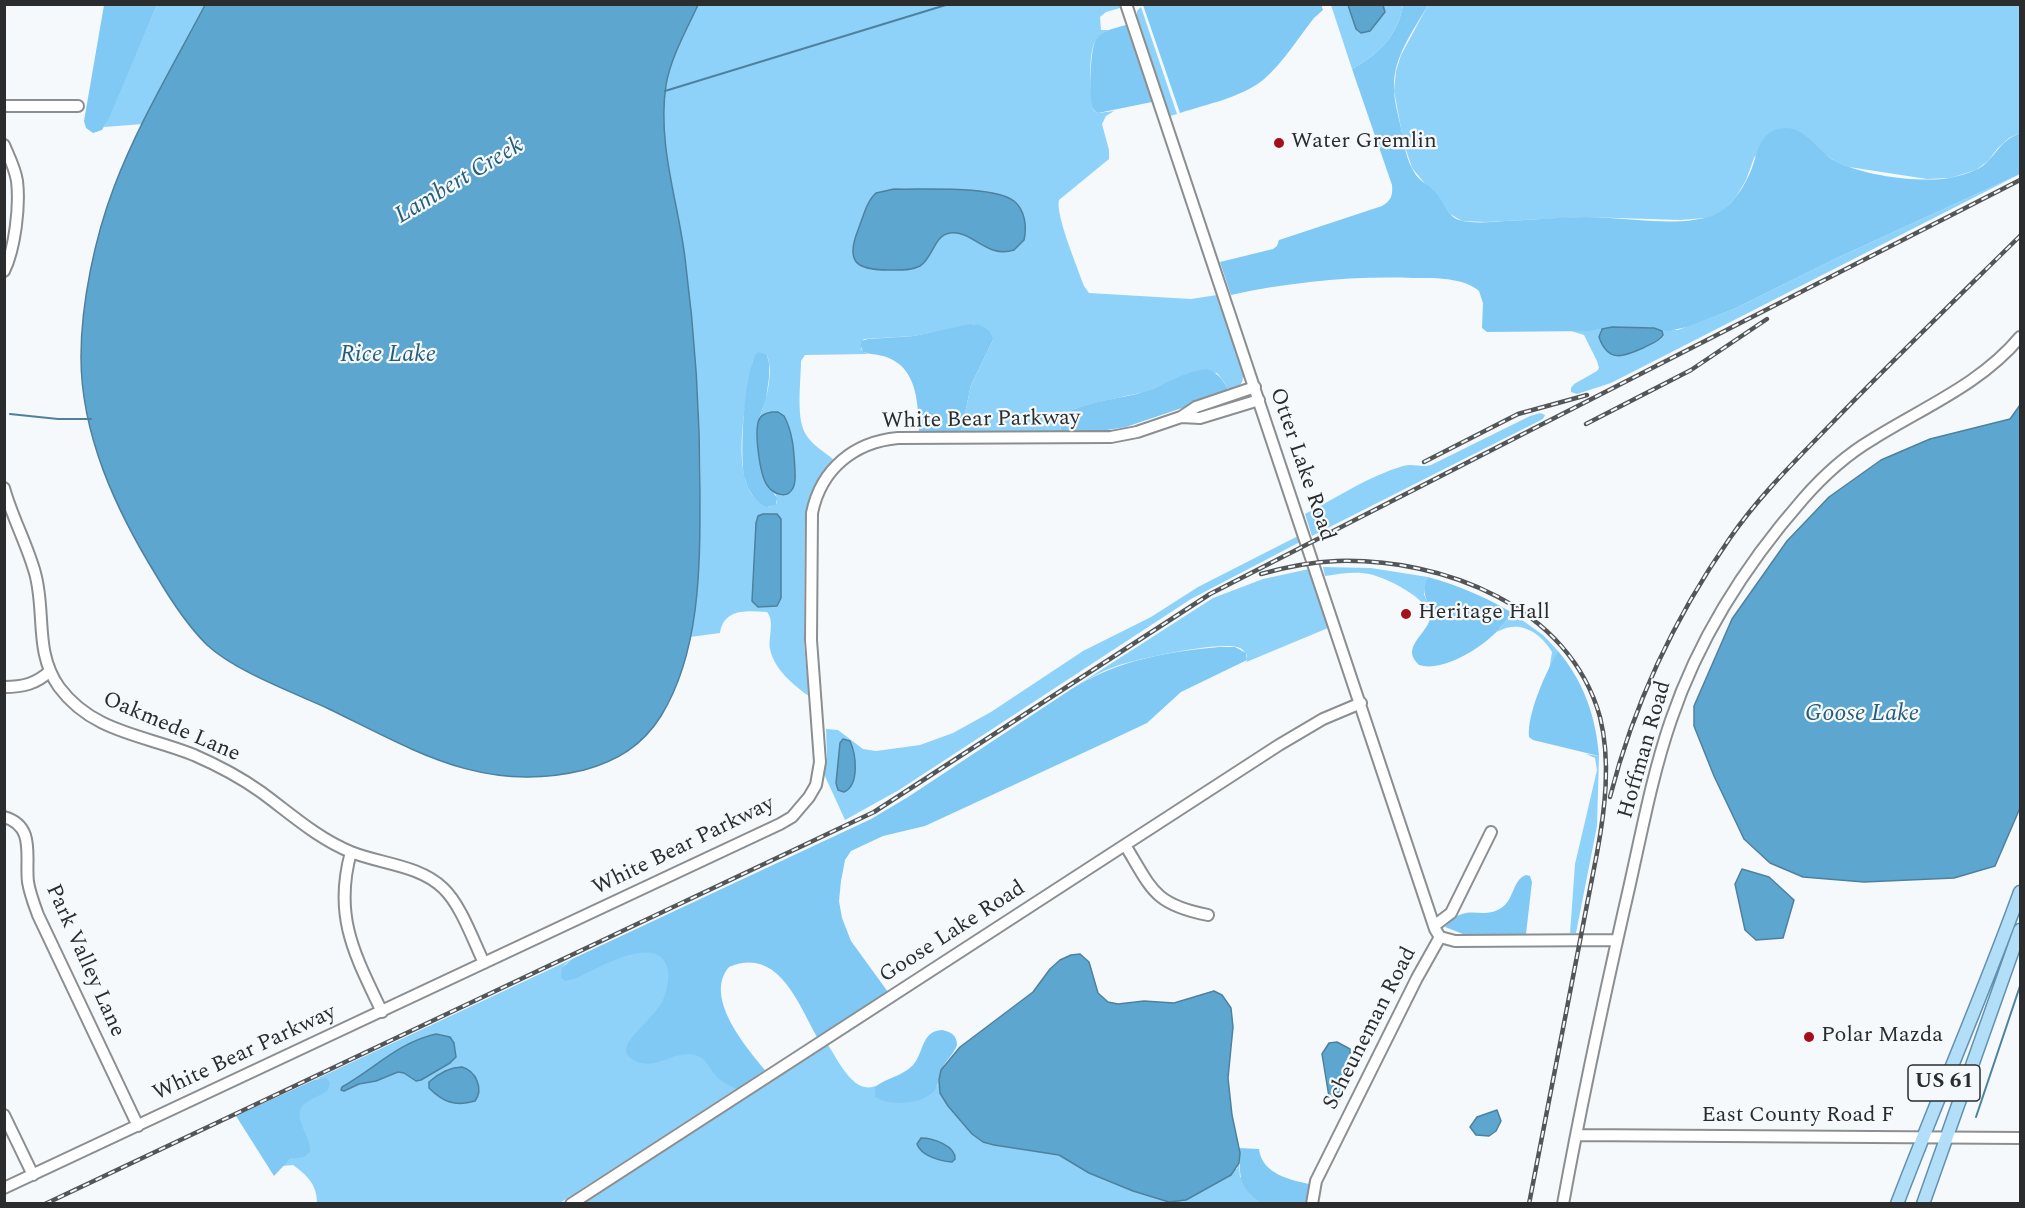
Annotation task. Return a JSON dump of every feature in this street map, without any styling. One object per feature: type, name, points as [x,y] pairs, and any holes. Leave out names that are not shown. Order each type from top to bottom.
[{"type":"main road","name":"US 61","points":[[1897,1203],[1994,965],[2020,892]]},
{"type":"main road","name":"US 61","points":[[1923,1203],[2020,930]]},
{"type":"street","name":"Otter Lake Road","points":[[1126,4],[1434,926],[1440,936]]},
{"type":"street","points":[[4,106],[78,106]]},
{"type":"street","points":[[4,145],[14,166],[18,193],[10,253],[4,271]]},
{"type":"street","name":"Hoffman Road","points":[[1563,1203],[1617,940],[1656,773],[1670,722],[1696,658],[1714,623],[1767,543],[1803,498],[1849,454],[1965,386],[1990,368],[2009,351],[2020,337]]},
{"type":"street","name":"White Bear Parkway","points":[[4,1188],[792,817],[816,785],[820,756],[811,646],[811,520],[821,486],[847,455],[871,443],[898,438],[1111,437],[1137,432],[1181,417],[1197,407],[1255,387]]},
{"type":"street","name":"White Bear Parkway","points":[[1181,417],[1200,418],[1259,400]]},
{"type":"street","name":"Oakmede Lane","points":[[4,488],[35,572],[40,608],[41,642],[50,671],[74,704],[104,724],[129,735],[188,753],[232,774],[259,790],[320,837],[351,852],[422,874],[443,888],[453,899],[484,963]]},
{"type":"street","points":[[4,687],[26,686],[36,682],[50,671]]},
{"type":"street","name":"Goose Lake Road","points":[[572,1203],[1300,732],[1326,717],[1361,703]]},
{"type":"street","name":"Park Valley Lane","points":[[4,817],[18,823],[27,836],[28,882],[38,915],[138,1126]]},
{"type":"street","points":[[1434,926],[1451,913],[1491,832]]},
{"type":"street","points":[[1125,845],[1152,889],[1161,899],[1185,910],[1208,915]]},
{"type":"street","points":[[351,852],[344,898],[348,933],[382,1012]]},
{"type":"street","name":"Scheuneman Road","points":[[1312,1203],[1316,1180],[1440,936],[1455,941],[1617,940]]},
{"type":"street","points":[[4,1115],[33,1175]]},
{"type":"street","name":"East County Road F","points":[[1576,1135],[2020,1138]]},
{"type":"shaded area","points":[[1321,4],[1323,10],[1263,80],[1234,96],[1180,113],[1143,5]]},
{"type":"shaded area","points":[[104,5],[157,5],[109,118],[102,130],[93,133],[86,128],[84,121]]},
{"type":"shaded area","points":[[157,5],[205,5],[143,124],[104,127]]},
{"type":"shaded area","points":[[698,5],[1119,5],[1120,8],[1106,12],[1100,17],[1101,30],[1109,30],[1097,38],[1091,62],[1091,95],[1094,111],[1098,113],[1114,111],[1106,116],[1102,124],[1109,159],[1059,200],[1060,217],[1068,242],[1084,286],[1089,293],[1191,299],[1217,295],[1243,373],[1240,385],[1229,392],[1217,373],[1194,372],[1144,392],[1086,405],[1075,409],[1061,424],[1060,432],[961,432],[971,385],[993,340],[974,324],[914,336],[864,339],[861,349],[869,354],[805,355],[801,361],[802,426],[811,441],[833,459],[814,487],[805,519],[804,644],[809,696],[791,682],[780,670],[772,656],[770,649],[771,620],[767,612],[752,611],[731,615],[722,625],[720,633],[690,637],[699,553],[699,427],[689,289],[668,160],[664,112],[667,80],[673,60]],"holes":[[[767,355],[768,387],[759,419],[771,412],[784,416],[791,437],[795,467],[795,480],[791,490],[784,494],[772,491],[776,495],[777,503],[773,506],[761,503],[751,492],[745,477],[742,458],[744,415],[753,361]]]},
{"type":"shaded area","points":[[1331,5],[1403,5],[1397,26],[1386,43],[1371,57],[1352,69]]},
{"type":"shaded area","points":[[1403,5],[1428,5],[1405,44],[1395,76],[1395,102],[1406,152],[1416,175],[1436,193],[1451,215],[1459,220],[1482,222],[1601,217],[1680,221],[1708,217],[1723,210],[1740,191],[1763,139],[1772,131],[1788,128],[1804,134],[1831,159],[1851,168],[1879,175],[1924,180],[1950,178],[1975,170],[1984,165],[2004,142],[2020,133],[2020,174],[1837,258],[1734,309],[1687,327],[1668,331],[1648,327],[1617,327],[1587,331],[1487,332],[1482,328],[1483,303],[1479,291],[1465,283],[1438,278],[1367,278],[1321,281],[1231,295],[1220,262],[1273,249],[1279,240],[1382,206],[1392,195],[1392,185],[1352,69],[1371,57],[1386,43],[1397,26]]},
{"type":"shaded area","points":[[1428,5],[2020,5],[2020,133],[2009,138],[1988,161],[1976,170],[1950,178],[1927,179],[1849,167],[1836,162],[1788,128],[1776,130],[1754,158],[1746,180],[1726,208],[1706,218],[1680,220],[1585,217],[1462,221],[1450,214],[1412,168],[1404,144],[1394,91],[1396,71],[1401,55]]},
{"type":"shaded area","points":[[1141,7],[1177,114],[1170,116],[1137,16],[1137,11]]},
{"type":"shaded area","points":[[1126,25],[1152,102],[1098,113],[1092,105],[1090,86],[1094,44],[1102,33]]},
{"type":"shaded area","points":[[2020,174],[1611,383],[1577,394],[1571,392],[1574,384],[1599,368],[1584,335],[1571,331],[1602,329],[1600,331],[1619,356],[1633,352],[1661,339],[1660,330],[1657,328],[1678,330],[1734,309],[1837,258]]},
{"type":"shaded area","points":[[970,324],[985,328],[990,332],[993,340],[971,385],[961,432],[919,432],[915,391],[907,372],[888,357],[863,352],[861,341],[914,336]]},
{"type":"shaded area","points":[[758,352],[767,355],[769,378],[766,399],[758,422],[758,438],[764,479],[777,498],[776,505],[767,507],[759,503],[750,492],[743,469],[746,393],[753,360]]},
{"type":"shaded area","points":[[1207,369],[1221,378],[1229,392],[1126,427],[1101,431],[1060,432],[1062,418],[1079,407],[1136,394],[1184,375]]},
{"type":"shaded area","points":[[1540,413],[1545,415],[1543,419],[1312,536],[1305,514],[1353,488],[1378,475],[1403,466],[1431,465]]},
{"type":"shaded area","points":[[1298,536],[1300,542],[1191,599],[899,790],[845,820],[824,774],[827,757],[826,729],[838,730],[863,749],[876,751],[920,745],[953,733],[991,712],[1083,651],[1151,617],[1198,587]]},
{"type":"shaded area","points":[[1323,567],[1371,568],[1428,577],[1424,594],[1430,609],[1430,616],[1422,602],[1405,589],[1385,579],[1358,573],[1325,576]]},
{"type":"shaded area","points":[[1309,569],[1328,628],[1244,663],[1247,661],[1247,655],[1239,647],[1194,649],[1124,664],[1098,674],[1073,688],[1213,598],[1263,579]]},
{"type":"shaded area","points":[[1428,577],[1471,592],[1511,612],[1496,632],[1472,651],[1444,664],[1419,665],[1412,653],[1413,647],[1430,619],[1430,609],[1425,596],[1425,584]]},
{"type":"shaded area","points":[[1511,612],[1543,635],[1558,651],[1549,671],[1552,652],[1535,633],[1521,627],[1505,628],[1497,632]]},
{"type":"shaded area","points":[[1219,647],[1235,647],[1246,653],[1247,660],[1181,692],[1147,723],[925,826],[883,836],[851,851],[845,860],[841,881],[839,901],[842,918],[851,941],[888,992],[817,1037],[794,994],[773,971],[761,964],[746,963],[729,967],[722,979],[721,993],[724,1007],[738,1035],[765,1070],[737,1089],[719,1079],[699,1056],[679,1055],[648,1064],[640,1063],[627,1054],[628,1043],[663,1000],[668,973],[666,964],[659,956],[636,953],[574,979],[565,981],[561,978],[562,968],[572,959],[871,819],[1090,678],[1143,659]]},
{"type":"shaded area","points":[[1558,651],[1575,675],[1587,700],[1595,728],[1599,756],[1533,740],[1529,737],[1534,705]]},
{"type":"shaded area","points":[[1586,754],[1599,756],[1597,826],[1576,933],[1570,933],[1575,864],[1597,770],[1595,758]]},
{"type":"shaded area","points":[[1526,875],[1530,876],[1532,882],[1526,934],[1463,934],[1445,927],[1460,915],[1487,913],[1501,908],[1508,901],[1518,881]]},
{"type":"shaded area","points":[[703,912],[703,975],[756,1076],[560,1203],[317,1203],[315,1191],[307,1177],[293,1165],[282,1166],[290,1159],[297,1157],[273,1113],[320,1078],[314,1080],[572,959],[563,966]]},
{"type":"shaded area","points":[[942,1030],[953,1034],[957,1045],[942,1069],[937,1086],[929,1096],[905,1103],[888,1102],[875,1097],[875,1087],[909,1069],[917,1060],[926,1038],[935,1031]]},
{"type":"shaded area","points":[[828,1045],[842,1068],[862,1086],[937,1087],[939,1080],[939,1084],[1237,1169],[1239,1163],[1240,1177],[1307,1204],[583,1204]]},
{"type":"shaded area","points":[[326,1078],[330,1082],[328,1090],[303,1105],[300,1110],[301,1122],[310,1152],[304,1157],[290,1159],[274,1176],[236,1116],[314,1080]]},
{"type":"shaded area","points":[[1239,1148],[1259,1149],[1266,1165],[1279,1175],[1313,1185],[1307,1203],[1261,1203],[1253,1197],[1241,1179]]},
{"type":"water","name":"Rice Lake","points":[[205,5],[698,5],[671,64],[664,107],[666,151],[685,258],[696,374],[700,519],[696,607],[684,664],[661,716],[646,736],[618,757],[584,770],[548,776],[513,777],[450,764],[420,753],[264,680],[219,655],[207,645],[186,620],[141,550],[104,471],[87,415],[81,357],[83,315],[95,249],[114,187],[145,117]]},
{"type":"water","points":[[1348,5],[1383,5],[1385,12],[1370,31],[1361,33],[1356,29]]},
{"type":"water","points":[[894,189],[974,190],[1004,196],[1014,201],[1023,214],[1024,240],[1014,250],[1004,252],[995,251],[958,233],[950,233],[940,238],[928,258],[916,268],[878,270],[862,266],[854,257],[853,250],[865,210],[876,193]]},
{"type":"water","points":[[1612,327],[1654,328],[1662,331],[1663,335],[1643,348],[1617,356],[1607,351],[1599,337],[1602,329]]},
{"type":"water","name":"Goose Lake","points":[[2020,405],[2020,808],[1995,866],[1954,878],[1864,882],[1803,877],[1770,863],[1744,839],[1714,776],[1694,726],[1694,706],[1732,619],[1787,541],[1829,497],[1881,460],[1930,439],[2010,419]]},
{"type":"water","points":[[778,412],[784,416],[792,442],[795,484],[790,492],[784,495],[773,491],[764,480],[758,451],[758,423],[763,415]]},
{"type":"water","points":[[777,514],[781,519],[781,598],[777,606],[758,607],[752,601],[756,523],[758,516]]},
{"type":"water","points":[[843,739],[850,741],[854,753],[855,769],[853,783],[844,792],[838,790],[836,783],[840,743]]},
{"type":"water","points":[[1742,869],[1769,877],[1794,900],[1783,938],[1756,940],[1745,930],[1735,884]]},
{"type":"water","points":[[1080,954],[1089,962],[1098,993],[1108,1002],[1118,1004],[1144,1001],[1174,1003],[1214,991],[1222,995],[1231,1008],[1233,1027],[1228,1078],[1232,1115],[1240,1153],[1239,1163],[1231,1175],[1186,1200],[1169,1202],[1133,1191],[1089,1173],[1059,1155],[983,1142],[972,1134],[940,1093],[941,1070],[960,1047],[1033,992],[1050,969],[1060,960]]},
{"type":"water","points":[[436,1034],[450,1037],[454,1043],[456,1057],[450,1063],[421,1080],[416,1081],[398,1072],[376,1081],[341,1090],[342,1087],[398,1050]]},
{"type":"water","points":[[1337,1042],[1350,1049],[1350,1073],[1340,1099],[1330,1103],[1322,1054],[1329,1043]]},
{"type":"water","points":[[462,1067],[475,1076],[479,1086],[475,1101],[450,1102],[439,1097],[429,1088],[429,1082],[440,1074]]},
{"type":"water","points":[[1497,1110],[1501,1121],[1496,1131],[1489,1136],[1476,1135],[1470,1127],[1477,1117]]},
{"type":"water","points":[[921,1138],[932,1139],[948,1147],[952,1150],[955,1159],[952,1162],[937,1159],[922,1152],[917,1144]]},
{"type":"waterway","name":"Lambert Creek","points":[[665,91],[949,4]]},
{"type":"waterway","name":"Lambert Creek","points":[[10,414],[58,419],[91,419]]},
{"type":"waterway","points":[[1976,1117],[2020,986]]},
{"type":"railway","points":[[45,1204],[874,812],[1210,594],[2020,180]]},
{"type":"railway","points":[[1610,797],[1631,728],[1658,662],[1691,599],[1741,522],[1806,450],[2020,236]]},
{"type":"railway","points":[[1586,424],[1691,370],[1767,319]]},
{"type":"railway","points":[[1424,462],[1518,414],[1587,395]]},
{"type":"railway","points":[[1261,574],[1318,562],[1377,562],[1418,568],[1459,580],[1497,596],[1531,618],[1561,645],[1584,678],[1600,717],[1603,734],[1606,768],[1604,803],[1597,853],[1529,1204]]},
{"type":"place","name":"Water Gremlin","points":[[1279,143]]},
{"type":"place","name":"Heritage Hall","points":[[1406,614]]},
{"type":"place","name":"Polar Mazda","points":[[1809,1037]]}]
